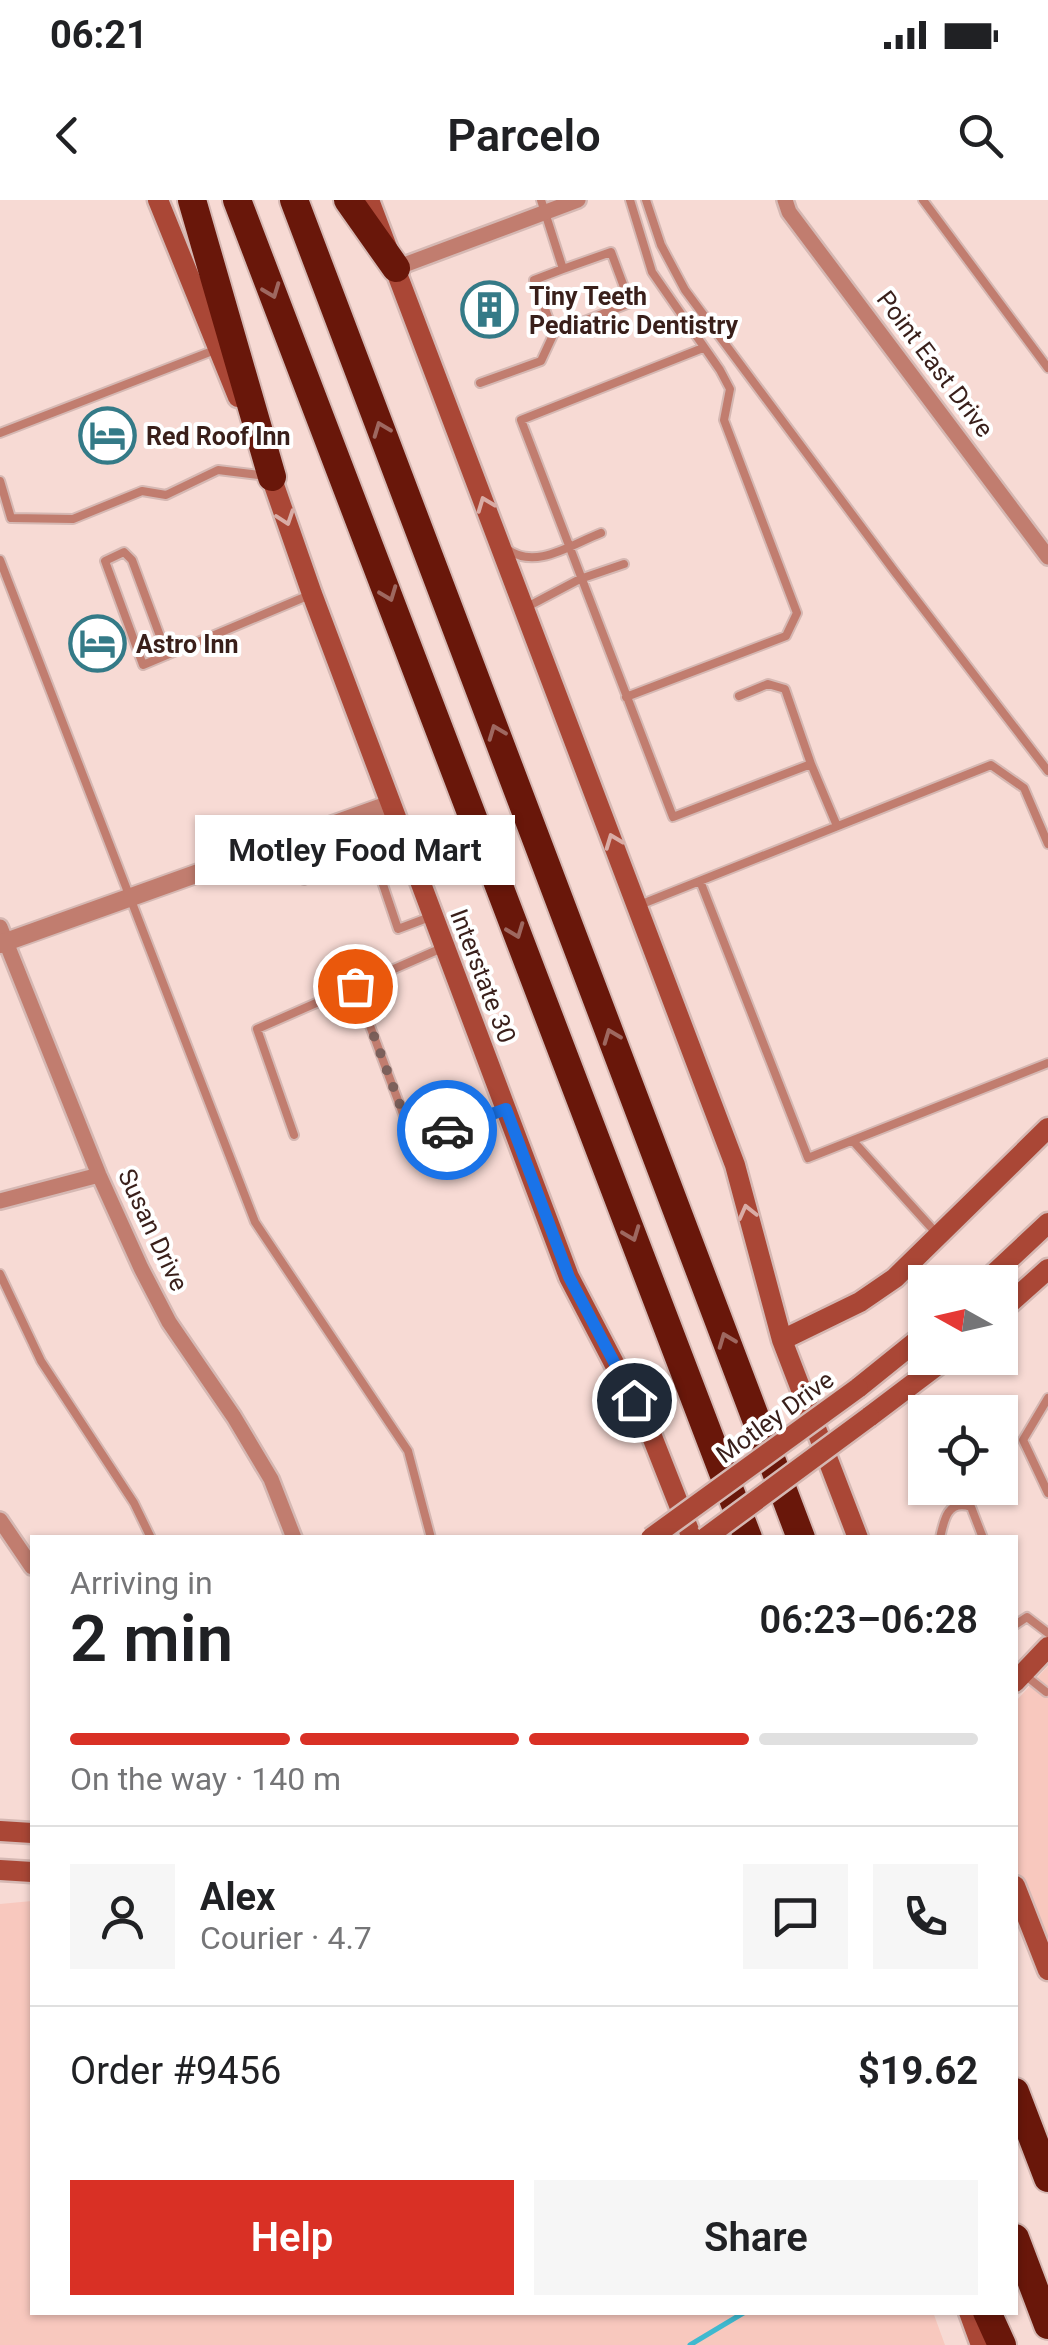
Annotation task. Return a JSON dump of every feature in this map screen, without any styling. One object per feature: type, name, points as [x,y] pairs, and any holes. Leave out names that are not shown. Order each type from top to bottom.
[{"type":"highway","points":[[192,200],[272,477]]},
{"type":"highway","points":[[236,200],[747,1535]]},
{"type":"highway","points":[[294,200],[801,1535]]},
{"type":"highway","points":[[348,200],[396,268]]},
{"type":"highway","points":[[1018,2100],[1048,2178]]},
{"type":"highway","points":[[1018,2246],[1048,2325]]},
{"type":"highway","points":[[988,2315],[1002,2345]]},
{"type":"main road","name":"Interstate 30","points":[[158,200],[272,477],[312,594],[569,1277],[652,1434],[691,1535]]},
{"type":"main road","points":[[370,200],[735,1166],[782,1340],[857,1535]]},
{"type":"main road","points":[[782,1340],[860,1302],[896,1278],[1048,1128]]},
{"type":"main road","points":[[1003,1265],[1048,1223]]},
{"type":"main road","points":[[1018,1296],[1048,1269]]},
{"type":"main road","name":"Motley Drive","points":[[655,1535],[908,1348]]},
{"type":"main road","points":[[710,1535],[924,1375]]},
{"type":"main road","points":[[1019,1678],[1048,1647]]},
{"type":"main road","points":[[0,1832],[30,1833]]},
{"type":"main road","points":[[0,1870],[30,1872]]},
{"type":"main road","points":[[1018,1894],[1048,1970]]},
{"type":"main road","points":[[970,2315],[981,2345]]},
{"type":"street","points":[[396,268],[544,206],[578,200]]},
{"type":"street","name":"Point East Drive","points":[[784,200],[789,212],[1048,556]]},
{"type":"street","points":[[2,938],[130,898],[392,804]]},
{"type":"street","name":"Susan Drive","points":[[2,938],[99,1174],[169,1322],[271,1479],[293,1535]]},
{"type":"street","points":[[0,1201],[99,1174]]},
{"type":"street","points":[[0,1520],[30,1564]]},
{"type":"lane","points":[[626,697],[786,636],[797,613],[724,420],[730,389],[652,272],[630,200]]},
{"type":"lane","points":[[646,200],[660,244],[685,290],[1048,770]]},
{"type":"lane","points":[[922,200],[1048,368]]},
{"type":"lane","points":[[544,206],[563,269]]},
{"type":"lane","points":[[480,383],[541,361],[554,334],[630,302],[611,252],[534,280],[554,334]]},
{"type":"lane","points":[[0,433],[218,348]]},
{"type":"lane","points":[[703,348],[521,420],[673,817],[811,764]]},
{"type":"lane","points":[[0,480],[12,518],[72,519],[142,492],[166,495],[218,470],[272,477]]},
{"type":"lane","points":[[500,543],[524,559],[537,559],[601,533]]},
{"type":"lane","points":[[167,655],[132,560],[124,552],[105,561],[143,665],[167,655],[312,594]]},
{"type":"lane","points":[[0,560],[254,1222],[408,1451],[430,1535]]},
{"type":"lane","points":[[524,608],[580,578],[624,564]]},
{"type":"lane","points":[[739,696],[768,684],[785,688],[837,826]]},
{"type":"lane","points":[[637,906],[992,765],[1024,788],[1048,844]]},
{"type":"lane","points":[[338,823],[350,860]]},
{"type":"lane","points":[[304,880],[405,840]]},
{"type":"lane","points":[[372,852],[398,929],[434,916]]},
{"type":"lane","points":[[700,881],[808,1158],[1048,1063]]},
{"type":"lane","points":[[294,1135],[257,1028],[445,947]]},
{"type":"lane","points":[[355,986],[414,1142],[506,1109]]},
{"type":"lane","points":[[852,1141],[938,1235]]},
{"type":"lane","points":[[0,1274],[41,1361],[134,1503],[149,1535]]},
{"type":"lane","points":[[1048,1398],[1023,1440],[1048,1492]]},
{"type":"lane","points":[[941,1535],[948,1510],[962,1504],[971,1507],[982,1535]]},
{"type":"lane","points":[[1018,1622],[1027,1617],[1048,1633]]},
{"type":"lane","points":[[1019,1678],[1047,1693]]},
{"type":"shaded area","points":[[1048,1666],[1048,1948],[1018,1873],[1018,1699]]},
{"type":"shaded area","points":[[30,1901],[30,2315],[934,2315],[945,2345],[0,2345],[0,1904]]},
{"type":"waterway","points":[[690,2345],[740,2315]]},
{"type":"way so far","points":[[355,986],[414,1142],[447,1130]]},
{"type":"place","name":"Tiny Teeth Pediatric Dentistry","points":[[490,310]]},
{"type":"place","name":"Red Roof Inn","points":[[107,436]]},
{"type":"place","name":"Astro Inn","points":[[97,644]]},
{"type":"place","name":"Motley Food Mart","points":[[355,986]]},
{"type":"route","points":[[447,1130],[506,1109],[569,1277],[634,1400]]}]
